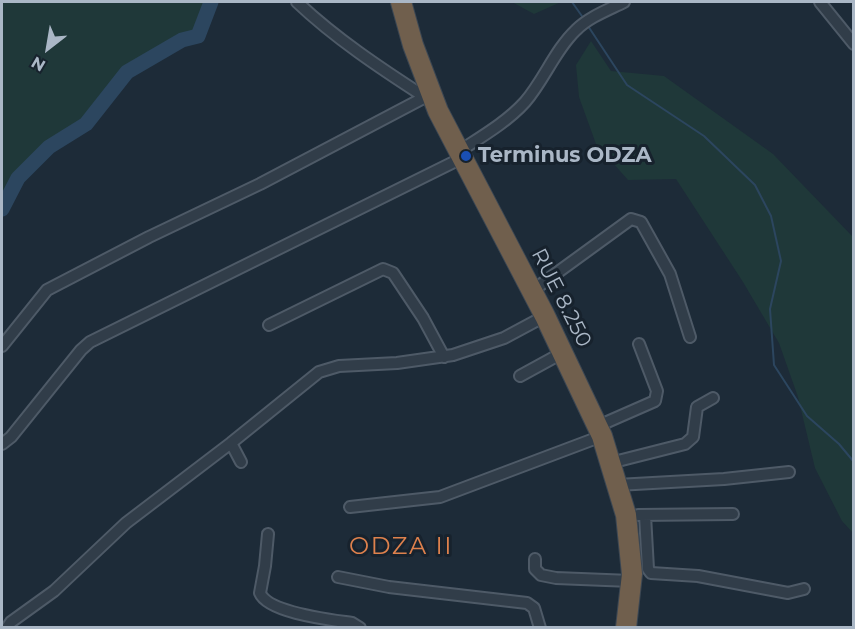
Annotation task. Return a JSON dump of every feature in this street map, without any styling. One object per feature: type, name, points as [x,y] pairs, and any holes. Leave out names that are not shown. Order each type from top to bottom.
[{"type":"highway","name":"RUE 8.250","points":[[401,2],[428,96],[545,316],[600,431],[617,485],[635,515],[626,627]]},
{"type":"street","points":[[2,346],[47,290],[203,210],[260,184],[428,96],[350,46],[317,21],[297,2]]},
{"type":"street","points":[[2,444],[11,437],[81,350],[90,342],[460,155],[523,104],[575,31],[593,18],[624,2]]},
{"type":"street","points":[[820,2],[854,44]]},
{"type":"street","points":[[532,291],[631,219],[636,219],[641,222],[670,274],[690,337]]},
{"type":"street","points":[[269,325],[383,269],[393,273],[423,318],[444,357]]},
{"type":"street","points":[[7,627],[54,591],[133,517],[324,369],[444,357],[496,341],[545,316]]},
{"type":"street","points":[[350,507],[440,497],[600,431],[655,401],[657,391],[639,345]]},
{"type":"street","points":[[520,376],[562,353]]},
{"type":"street","points":[[610,463],[685,444],[693,437],[697,407],[713,398]]},
{"type":"street","points":[[231,443],[241,462]]},
{"type":"street","points":[[617,485],[789,472]]},
{"type":"street","points":[[733,514],[635,515],[648,569],[651,573],[698,576],[788,593],[804,589]]},
{"type":"street","points":[[268,534],[260,593],[265,601],[299,614],[352,623],[360,627]]},
{"type":"street","points":[[535,559],[535,569],[541,575],[556,578],[631,581]]},
{"type":"street","points":[[338,577],[389,587],[526,603],[534,608],[540,627]]},
{"type":"green space","points":[[2,2],[211,2],[198,36],[182,40],[127,72],[86,124],[49,147],[18,178],[2,209]]},
{"type":"green space","points":[[512,2],[561,2],[534,14]]},
{"type":"green space","points":[[591,41],[611,71],[664,76],[773,154],[853,237],[853,533],[842,521],[815,468],[798,397],[779,343],[743,282],[676,179],[628,180],[596,144],[579,97],[576,65]]},
{"type":"waterway","points":[[2,209],[18,178],[49,147],[86,124],[127,72],[182,40],[198,36],[211,2]]},
{"type":"waterway","points":[[572,2],[584,19]]},
{"type":"waterway","points":[[588,26],[627,85],[704,136],[755,185],[771,216],[781,261],[770,309],[774,365],[807,416],[839,444],[854,462]]},
{"type":"place","name":"Terminus ODZA","points":[[466,156]]},
{"type":"district","name":"ODZA II","points":[[401,547]]}]
